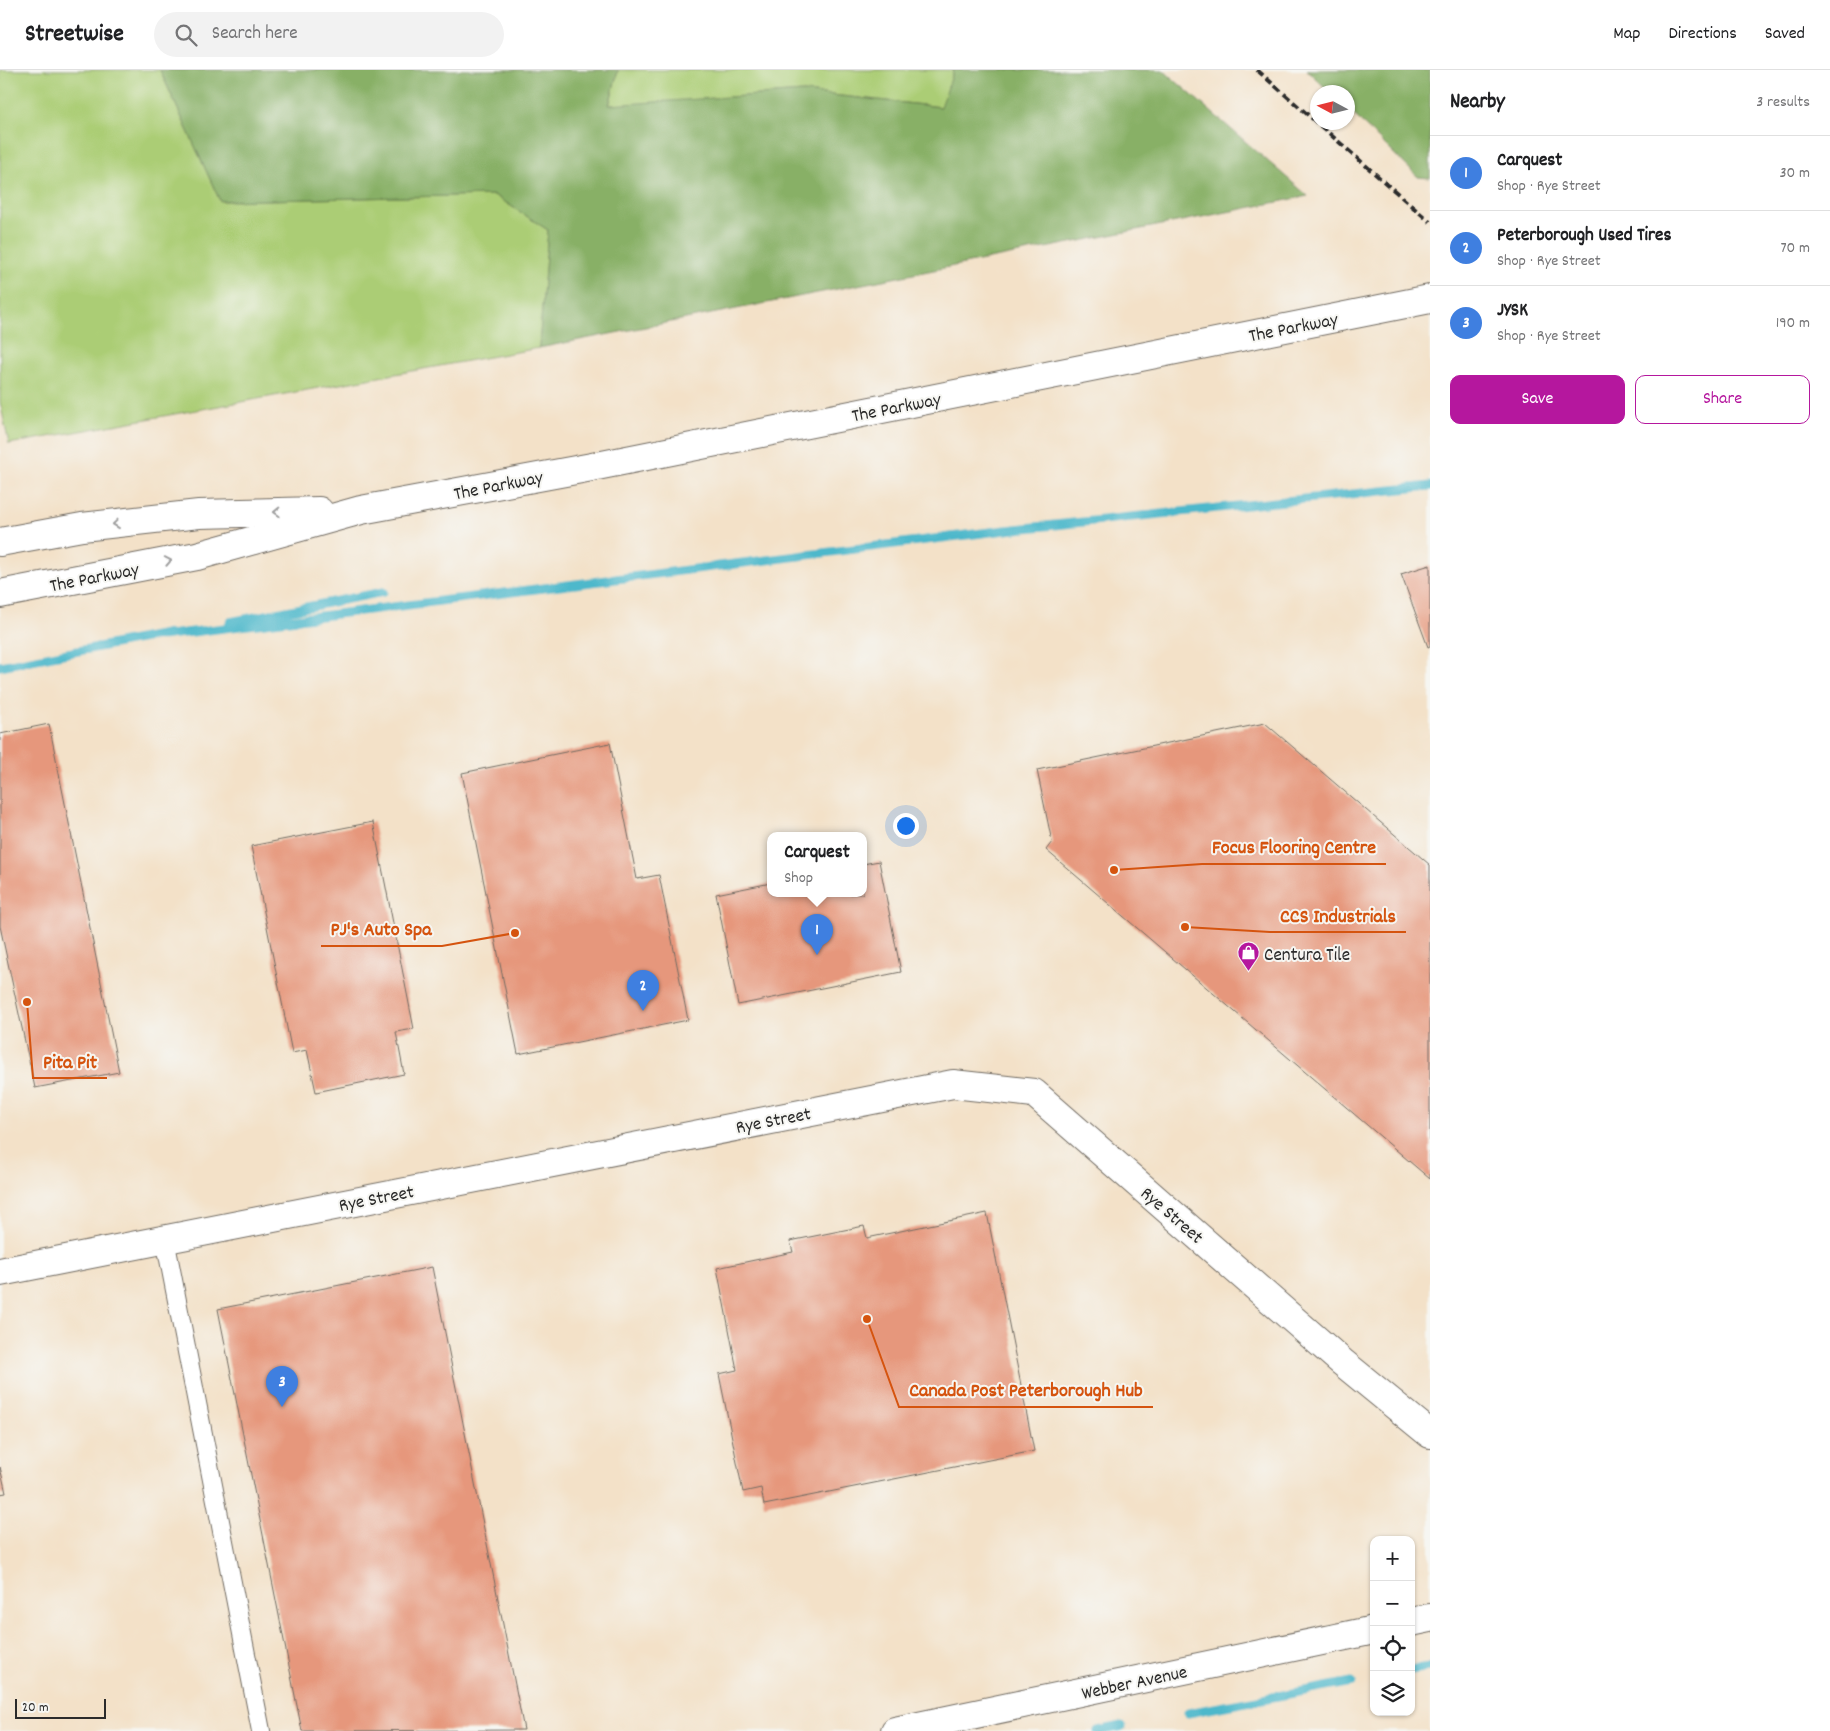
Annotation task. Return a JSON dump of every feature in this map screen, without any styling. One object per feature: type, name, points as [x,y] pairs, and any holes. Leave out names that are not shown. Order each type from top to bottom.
[{"type":"street","name":"The Parkway","points":[[0,594],[197,556],[361,510],[602,465],[1430,299]]},
{"type":"street","name":"The Parkway","points":[[0,542],[82,528],[199,514],[361,510]]},
{"type":"street","name":"Rye Street","points":[[0,1272],[954,1084],[1034,1093],[1342,1362],[1430,1434]]},
{"type":"street","points":[[1415,1621],[1430,1618]]},
{"type":"street","name":"Webber Avenue","points":[[895,1731],[1370,1631]]},
{"type":"lane","points":[[164,1239],[261,1731]]},
{"type":"green space","points":[[0,70],[160,70],[220,201],[494,195],[548,230],[539,348],[9,444],[0,402]]},
{"type":"green space","points":[[160,70],[618,70],[609,105],[804,92],[941,107],[954,70],[1163,70],[1308,196],[539,348],[548,230],[494,195],[220,201]]},
{"type":"green space","points":[[618,70],[954,70],[942,107],[804,92],[609,106]]},
{"type":"green space","points":[[1307,70],[1430,70],[1430,178],[1418,177],[1355,116],[1355,85],[1323,85]]},
{"type":"building","points":[[1430,565],[1430,646],[1428,647],[1401,574]]},
{"type":"building","points":[[1265,723],[1430,865],[1430,1179],[1046,850],[1052,842],[1037,770]]},
{"type":"building","points":[[49,724],[119,1072],[35,1088],[0,926],[0,734]]},
{"type":"building","points":[[610,743],[637,879],[659,875],[688,1020],[518,1054],[462,773]]},
{"type":"building","points":[[373,822],[414,1029],[396,1032],[404,1074],[316,1092],[307,1050],[292,1053],[251,846]]},
{"type":"building","points":[[879,861],[901,972],[738,1005],[716,894],[767,884],[767,897],[867,897],[867,863]]},
{"type":"building","points":[[987,1213],[1034,1451],[764,1505],[761,1488],[743,1492],[719,1374],[737,1370],[717,1268],[793,1252],[790,1241],[864,1226],[867,1238]]},
{"type":"building","points":[[432,1267],[524,1730],[302,1731],[218,1309]]},
{"type":"building","points":[[0,1467],[6,1493],[0,1494]]},
{"type":"waterway","points":[[161,636],[1006,530],[1430,486]]},
{"type":"waterway","points":[[230,622],[383,592],[237,621]]},
{"type":"waterway","points":[[0,666],[166,634]]},
{"type":"waterway","points":[[1415,1669],[1430,1667]]},
{"type":"waterway","points":[[1188,1713],[1352,1682]]},
{"type":"waterway","points":[[1098,1731],[1122,1726]]},
{"type":"railway","points":[[1257,70],[1430,222]]},
{"type":"place","name":"Focus Flooring Centre","points":[[1114,870]]},
{"type":"place","name":"CCS Industrials","points":[[1185,927]]},
{"type":"place","name":"PJ's Auto Spa","points":[[515,933]]},
{"type":"place","name":"Carquest","points":[[817,955]]},
{"type":"place","name":"Centura Tile","points":[[1248,972]]},
{"type":"place","name":"Pita Pit","points":[[27,1002]]},
{"type":"place","name":"Peterborough Used Tires","points":[[643,1011]]},
{"type":"place","name":"Canada Post Peterborough Hub","points":[[867,1319]]},
{"type":"place","name":"JYSK","points":[[282,1407]]}]
